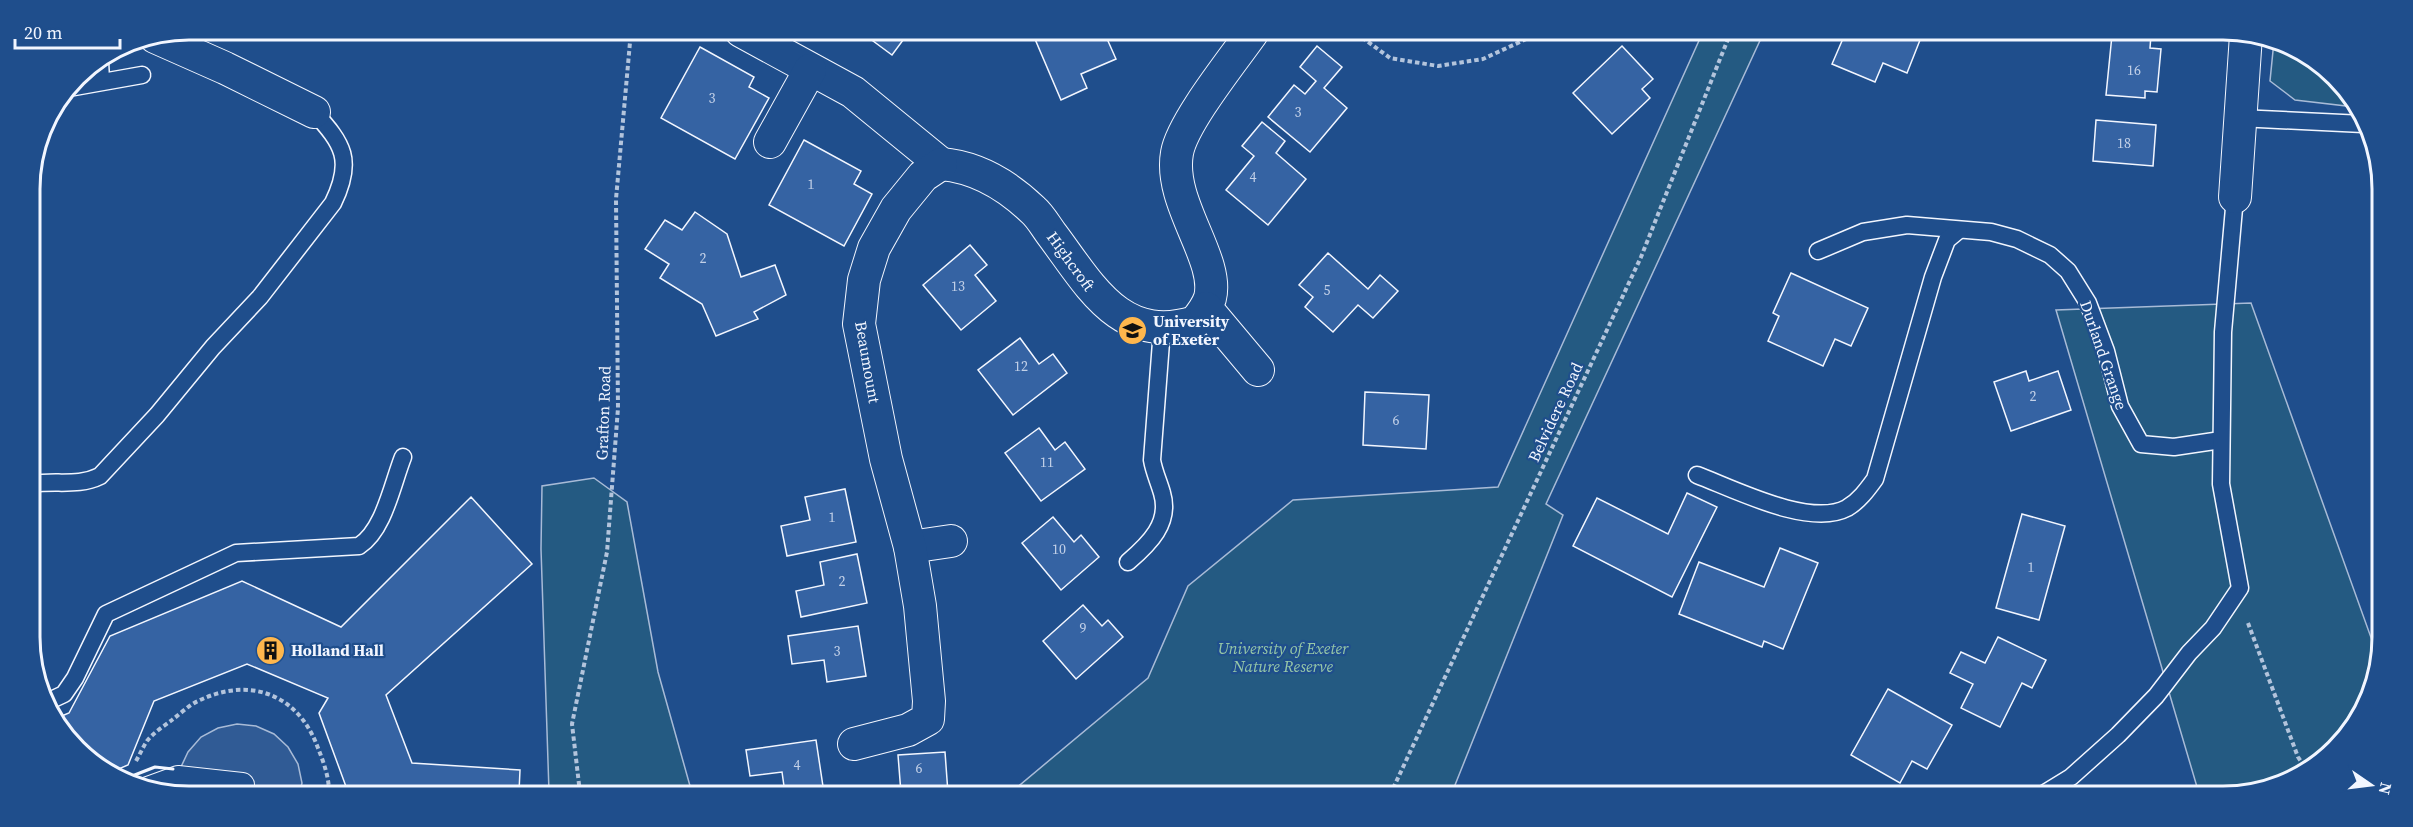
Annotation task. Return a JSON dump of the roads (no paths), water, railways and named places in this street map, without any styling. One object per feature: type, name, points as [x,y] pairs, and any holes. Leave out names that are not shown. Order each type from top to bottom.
[{"type":"street","points":[[756,40],[853,92],[941,164]]},
{"type":"street","points":[[1247,40],[1184,130],[1177,153],[1176,176],[1179,195],[1202,250],[1210,280],[1210,297],[1206,308],[1258,370]]},
{"type":"street","points":[[167,42],[314,112]]},
{"type":"street","points":[[2235,197],[2245,43]]},
{"type":"street","points":[[770,142],[810,70]]},
{"type":"street","name":"Highcroft","points":[[941,164],[959,166],[996,180],[1034,211],[1098,298],[1125,318],[1162,329],[1180,327],[1196,322],[1206,308]]},
{"type":"street","name":"Beaumount","points":[[854,744],[908,730],[928,719],[929,701],[920,606],[910,547],[886,459],[859,324],[864,280],[874,248],[896,209],[923,176],[941,164]]},
{"type":"street","points":[[910,547],[951,541]]},
{"type":"street","points":[[163,784],[178,778],[242,784]]},
{"type":"lane","points":[[100,70],[101,81]]},
{"type":"lane","points":[[83,85],[142,75]]},
{"type":"lane","points":[[40,483],[50,481],[74,484],[100,476],[157,415],[213,347],[260,297],[333,203],[341,186],[344,165],[342,151],[335,135],[314,112]]},
{"type":"lane","points":[[2239,118],[2357,124]]},
{"type":"lane","points":[[2056,786],[2071,777],[2118,735],[2156,696],[2189,653],[2213,628],[2240,588],[2221,484],[2223,332],[2235,197]]},
{"type":"lane","name":"Durland Grange","points":[[1818,251],[1863,232],[1907,225],[1991,232],[2017,239],[2050,255],[2068,271],[2088,303],[2106,351],[2120,406],[2140,444],[2174,447],[2221,440]]},
{"type":"lane","points":[[1697,475],[1798,513],[1822,514],[1845,509],[1862,497],[1875,479],[1943,249],[1947,240],[1959,230]]},
{"type":"lane","points":[[1128,562],[1148,545],[1161,526],[1163,496],[1152,460],[1162,329]]},
{"type":"lane","points":[[54,699],[64,694],[75,678],[106,614],[236,552],[359,546],[370,539],[378,526],[403,457]]},
{"type":"place","name":"University of Exeter","points":[[1132,330]]},
{"type":"place","name":"Holland Hall","points":[[270,650]]},
{"type":"park label","name":"University of Exeter Nature Reserve","points":[[1283,657]]}]
